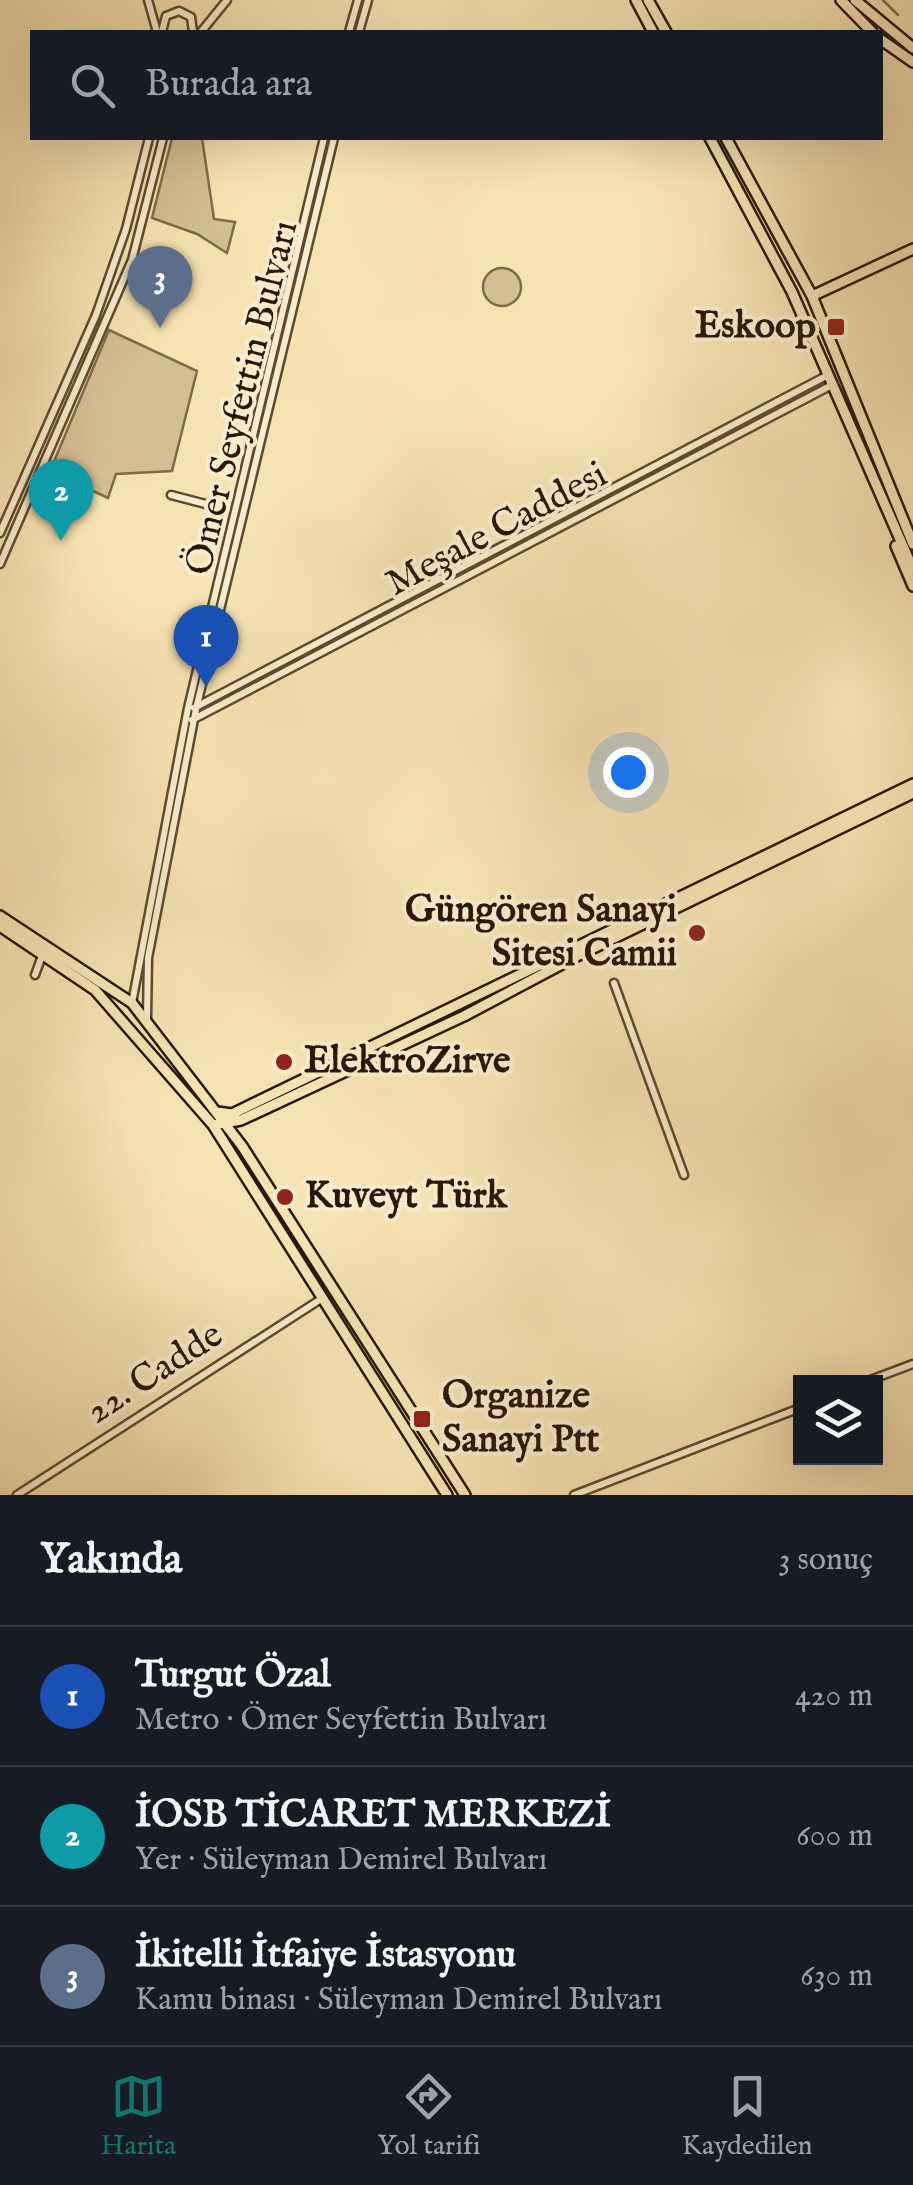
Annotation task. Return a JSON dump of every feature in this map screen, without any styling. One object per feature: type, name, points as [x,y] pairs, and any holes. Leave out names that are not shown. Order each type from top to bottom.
[{"type":"main road","points":[[636,0],[653,30]]},
{"type":"main road","points":[[648,0],[665,30]]},
{"type":"main road","points":[[841,0],[870,30]]},
{"type":"main road","points":[[855,0],[913,48]]},
{"type":"main road","points":[[883,41],[913,62]]},
{"type":"main road","points":[[711,140],[768,244],[832,379],[913,569]]},
{"type":"main road","points":[[727,140],[812,296],[913,544]]},
{"type":"main road","points":[[812,296],[913,249]]},
{"type":"main road","points":[[832,379],[846,380]]},
{"type":"main road","points":[[882,471],[913,530]]},
{"type":"main road","points":[[883,500],[913,586]]},
{"type":"main road","points":[[217,1112],[232,1114],[913,784]]},
{"type":"main road","points":[[213,1125],[244,1119],[840,833],[913,793]]},
{"type":"main road","points":[[0,916],[132,1003],[242,1146],[465,1495]]},
{"type":"main road","points":[[0,926],[95,990],[128,1033],[213,1125],[446,1495]]},
{"type":"main road","points":[[128,1033],[132,1003]]},
{"type":"main road","points":[[128,1033],[138,1039],[148,1024]]},
{"type":"main road","points":[[151,1058],[149,1044],[160,1042]]},
{"type":"main road","points":[[242,1146],[238,1138],[244,1119]]},
{"type":"street","points":[[148,0],[159,30]]},
{"type":"street","points":[[199,30],[227,0]]},
{"type":"street","points":[[350,30],[358,0]]},
{"type":"street","points":[[360,30],[368,0]]},
{"type":"street","points":[[161,30],[166,16],[179,11],[191,17],[196,30]]},
{"type":"street","points":[[0,533],[96,316],[126,229],[149,140]]},
{"type":"street","points":[[0,564],[132,260],[162,140]]},
{"type":"street","name":"Ömer Seyfettin Bulvarı","points":[[148,1024],[144,1000],[148,958],[192,708],[324,140]]},
{"type":"street","name":"Ömer Seyfettin Bulvarı","points":[[192,708],[334,140]]},
{"type":"street","name":"Meşale Caddesi","points":[[192,708],[832,379]]},
{"type":"street","name":"Meşale Caddesi","points":[[190,719],[832,379]]},
{"type":"street","points":[[170,495],[221,508]]},
{"type":"street","name":"Ömer Seyfettin Bulvarı","points":[[132,1003],[190,719]]},
{"type":"street","points":[[34,974],[43,952]]},
{"type":"street","points":[[614,983],[684,1175]]},
{"type":"street","name":"22. Cadde","points":[[17,1495],[321,1299]]},
{"type":"street","points":[[883,1375],[913,1364]]},
{"type":"street","points":[[574,1495],[793,1411]]},
{"type":"shaded area","points":[[172,140],[202,140],[214,219],[235,222],[227,253],[197,234],[152,218]]},
{"type":"shaded area","points":[[502,268],[516,273],[521,287],[516,301],[502,306],[488,301],[483,287],[488,273]]},
{"type":"shaded area","points":[[109,330],[197,371],[172,471],[116,474],[108,498],[50,471]]},
{"type":"waterway","points":[[883,0],[898,15]]},
{"type":"place","name":"Eskoop","points":[[836,327]]},
{"type":"place","name":"İkitelli İtfaiye İstasyonu","points":[[160,328]]},
{"type":"place","name":"İOSB TİCARET MERKEZİ","points":[[61,541]]},
{"type":"place","name":"Turgut Özal","points":[[206,687]]},
{"type":"place","name":"Güngören Sanayi Sitesi Camii","points":[[697,933]]},
{"type":"place","name":"ElektroZirve","points":[[284,1062]]},
{"type":"place","name":"Kuveyt Türk","points":[[285,1197]]},
{"type":"place","name":"Organize Sanayi Ptt","points":[[422,1419]]}]
